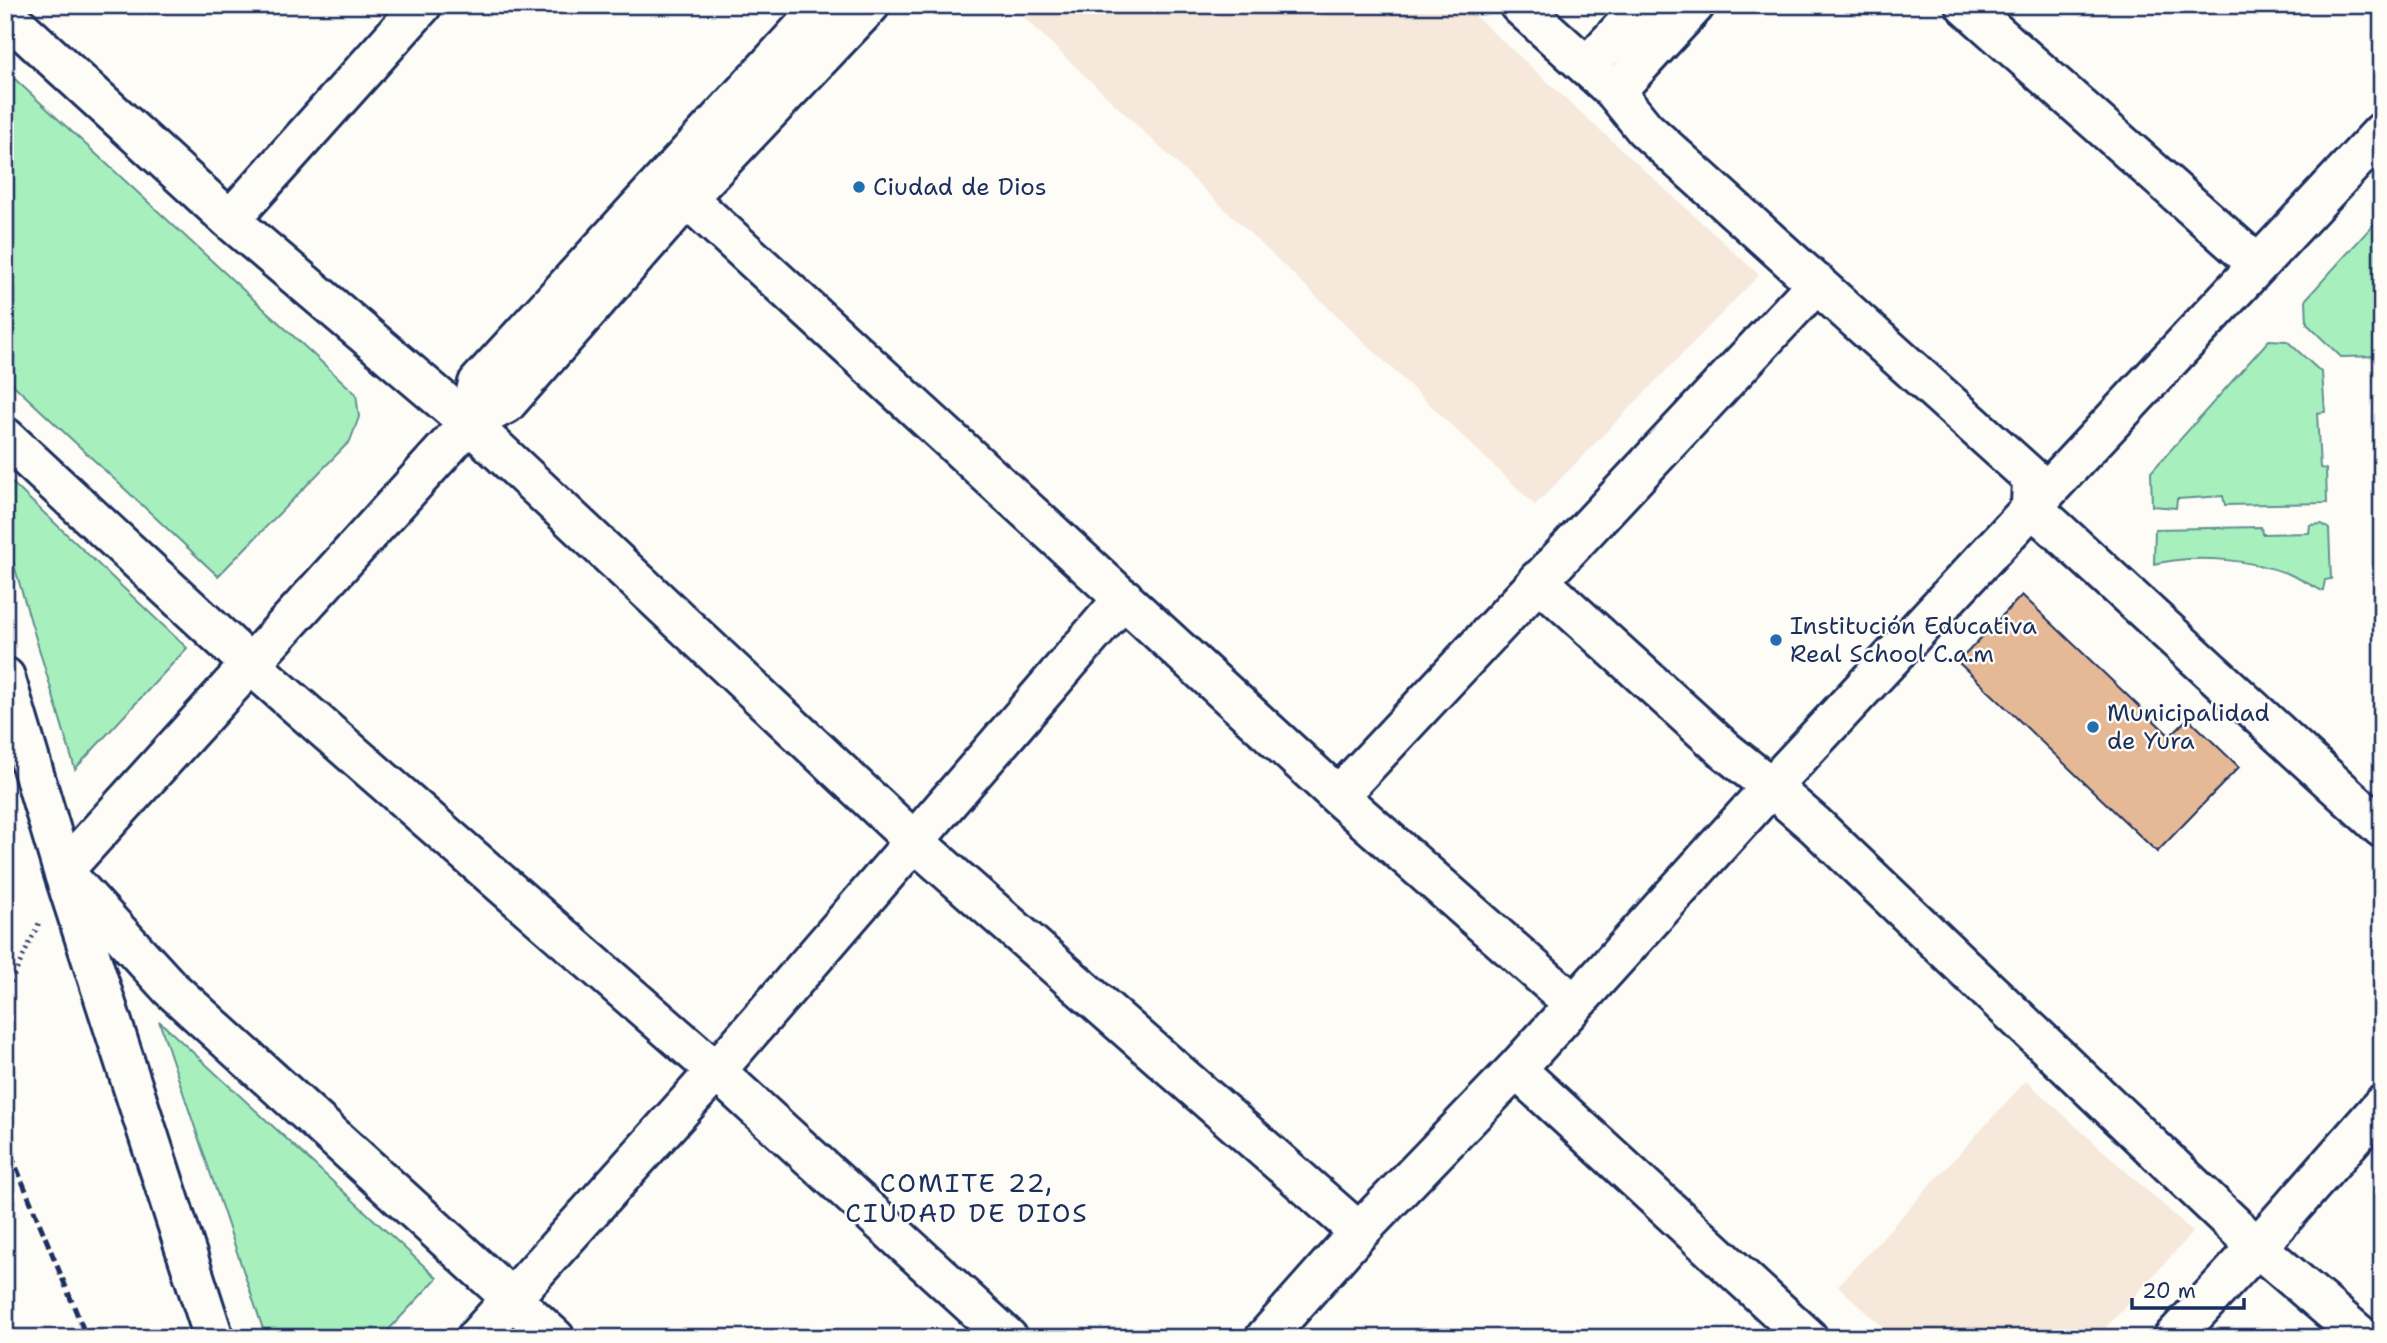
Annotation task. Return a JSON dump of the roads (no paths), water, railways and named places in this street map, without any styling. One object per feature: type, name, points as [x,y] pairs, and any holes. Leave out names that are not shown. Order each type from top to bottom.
[{"type":"street","points":[[230,220],[422,5]]},
{"type":"street","points":[[469,424],[478,383],[824,5]]},
{"type":"street","points":[[64,871],[469,424],[506,404],[687,198],[870,5]]},
{"type":"street","points":[[1519,5],[1615,92],[1645,129],[2032,478],[2031,506],[2382,828]]},
{"type":"street","points":[[1587,66],[1644,5]]},
{"type":"street","points":[[1615,92],[1695,5]]},
{"type":"street","points":[[1965,5],[2257,264]]},
{"type":"street","points":[[5,14],[230,220],[469,424],[915,842],[1359,1233]]},
{"type":"street","points":[[1265,1338],[1359,1233],[1516,1069],[1771,786],[2382,132]]},
{"type":"street","points":[[687,198],[1338,796],[1574,1004]]},
{"type":"street","points":[[1338,796],[1817,283]]},
{"type":"street","points":[[5,438],[251,665],[716,1071],[1008,1338]]},
{"type":"street","points":[[1538,580],[1716,742],[1825,834],[2257,1247],[2363,1338]]},
{"type":"street","points":[[476,1338],[716,1071],[1124,598]]},
{"type":"street","points":[[5,677],[64,871],[215,1338]]},
{"type":"street","points":[[64,871],[170,988],[555,1338]]},
{"type":"street","points":[[1516,1069],[1808,1338]]},
{"type":"street","points":[[2173,1338],[2382,1105]]},
{"type":"railway","points":[[5,1140],[87,1338]]},
{"type":"place","name":"Ciudad de Dios","points":[[859,187]]},
{"type":"place","name":"Institución Educativa Real School C.a.m","points":[[1776,640]]},
{"type":"place","name":"Municipalidad de Yura","points":[[2093,727]]},
{"type":"district","name":"COMITE 22, CIUDAD DE DIOS","points":[[967,1197]]}]
